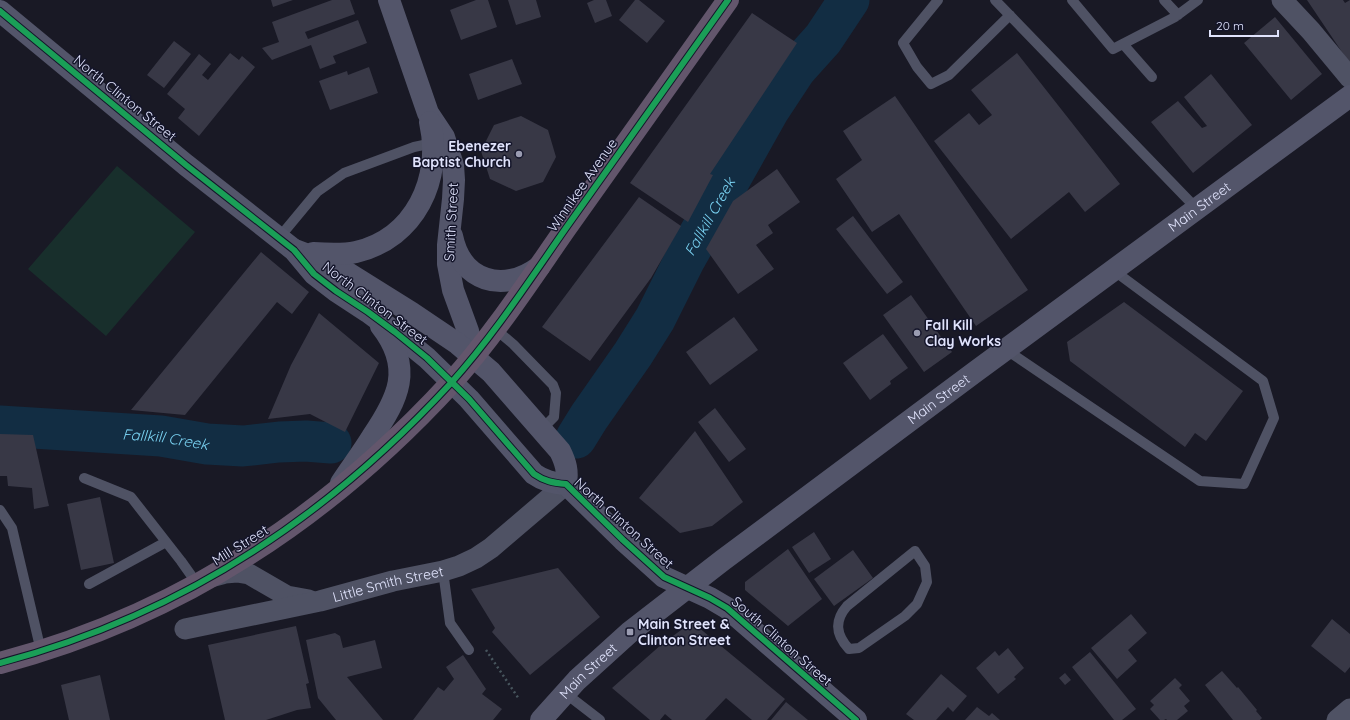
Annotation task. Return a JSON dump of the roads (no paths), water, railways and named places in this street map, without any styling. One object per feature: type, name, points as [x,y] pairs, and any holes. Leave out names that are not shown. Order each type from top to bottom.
[{"type":"highway","name":"Winnikee Avenue","points":[[452,381],[495,329],[728,0]]},
{"type":"highway","name":"Mill Street","points":[[0,663],[41,651],[124,621],[206,580],[268,543],[334,494],[395,441],[452,381]]},
{"type":"street","name":"Smith Street","points":[[389,0],[428,113],[444,137],[453,165],[454,187],[448,264],[453,290],[467,326],[473,356]]},
{"type":"street","points":[[1282,0],[1311,31],[1350,78]]},
{"type":"street","name":"North Clinton Street","points":[[0,11],[286,244],[314,274],[336,291],[368,312],[419,351],[452,381],[534,474],[542,480],[566,484],[623,540],[664,577],[687,588]]},
{"type":"street","name":"Main Street","points":[[541,720],[577,680],[630,632],[687,588],[1005,349],[1350,96]]},
{"type":"street","points":[[286,244],[326,254],[356,252],[385,240],[398,231],[411,218],[421,204],[427,189],[433,160],[433,143],[428,113]]},
{"type":"street","points":[[450,223],[454,247],[458,256],[473,272],[483,277],[494,281],[513,280],[532,272],[539,267]]},
{"type":"street","name":"North Clinton Street","points":[[286,244],[348,273],[444,334],[473,356],[498,380],[560,451],[568,472],[566,484]]},
{"type":"street","points":[[334,494],[384,420],[398,392],[400,381],[397,355],[384,330],[368,312]]},
{"type":"street","name":"Little Smith Street","points":[[184,629],[320,601],[392,581],[444,571],[476,558],[491,548],[566,484]]},
{"type":"street","points":[[206,580],[225,573],[237,572],[248,574],[258,578],[277,591],[288,596],[320,601]]},
{"type":"street","name":"South Clinton Street","points":[[687,588],[710,598],[727,608],[856,720]]},
{"type":"street","points":[[1337,720],[1350,709]]},
{"type":"lane","points":[[938,0],[903,43],[917,67],[931,84],[949,75],[1010,15]]},
{"type":"lane","points":[[995,0],[1197,209]]},
{"type":"lane","points":[[1072,0],[1113,49],[1178,15],[1198,0]]},
{"type":"lane","points":[[1164,0],[1178,15]]},
{"type":"lane","points":[[1123,44],[1152,77]]},
{"type":"lane","points":[[286,244],[317,192],[344,173],[414,147],[433,143]]},
{"type":"lane","points":[[1005,349],[1200,481],[1244,484],[1274,418],[1263,381],[1114,270]]},
{"type":"lane","points":[[495,329],[513,344],[553,385],[556,393],[554,417],[542,430]]},
{"type":"lane","points":[[84,478],[131,497],[166,542],[206,580]]},
{"type":"lane","points":[[0,510],[12,528],[41,651]]},
{"type":"lane","points":[[89,584],[166,542]]},
{"type":"lane","points":[[915,551],[924,566],[926,582],[917,604],[905,616],[859,648],[849,649],[842,642],[838,629],[841,613],[847,606],[915,551]]},
{"type":"lane","points":[[444,571],[450,623],[469,650]]},
{"type":"lane","points":[[565,693],[600,720]]},
{"type":"waterway","name":"Fallkill Creek","points":[[576,438],[655,319],[684,261],[769,110],[796,69],[823,39],[849,0]]},
{"type":"waterway","name":"Fallkill Creek","points":[[0,426],[161,436],[207,444],[243,446],[306,441],[331,443]]},
{"type":"place","name":"Ebenezer Baptist Church","points":[[519,154]]},
{"type":"place","name":"Fall Kill Clay Works","points":[[917,333]]},
{"type":"place","name":"Main Street & Clinton Street","points":[[630,632]]}]
